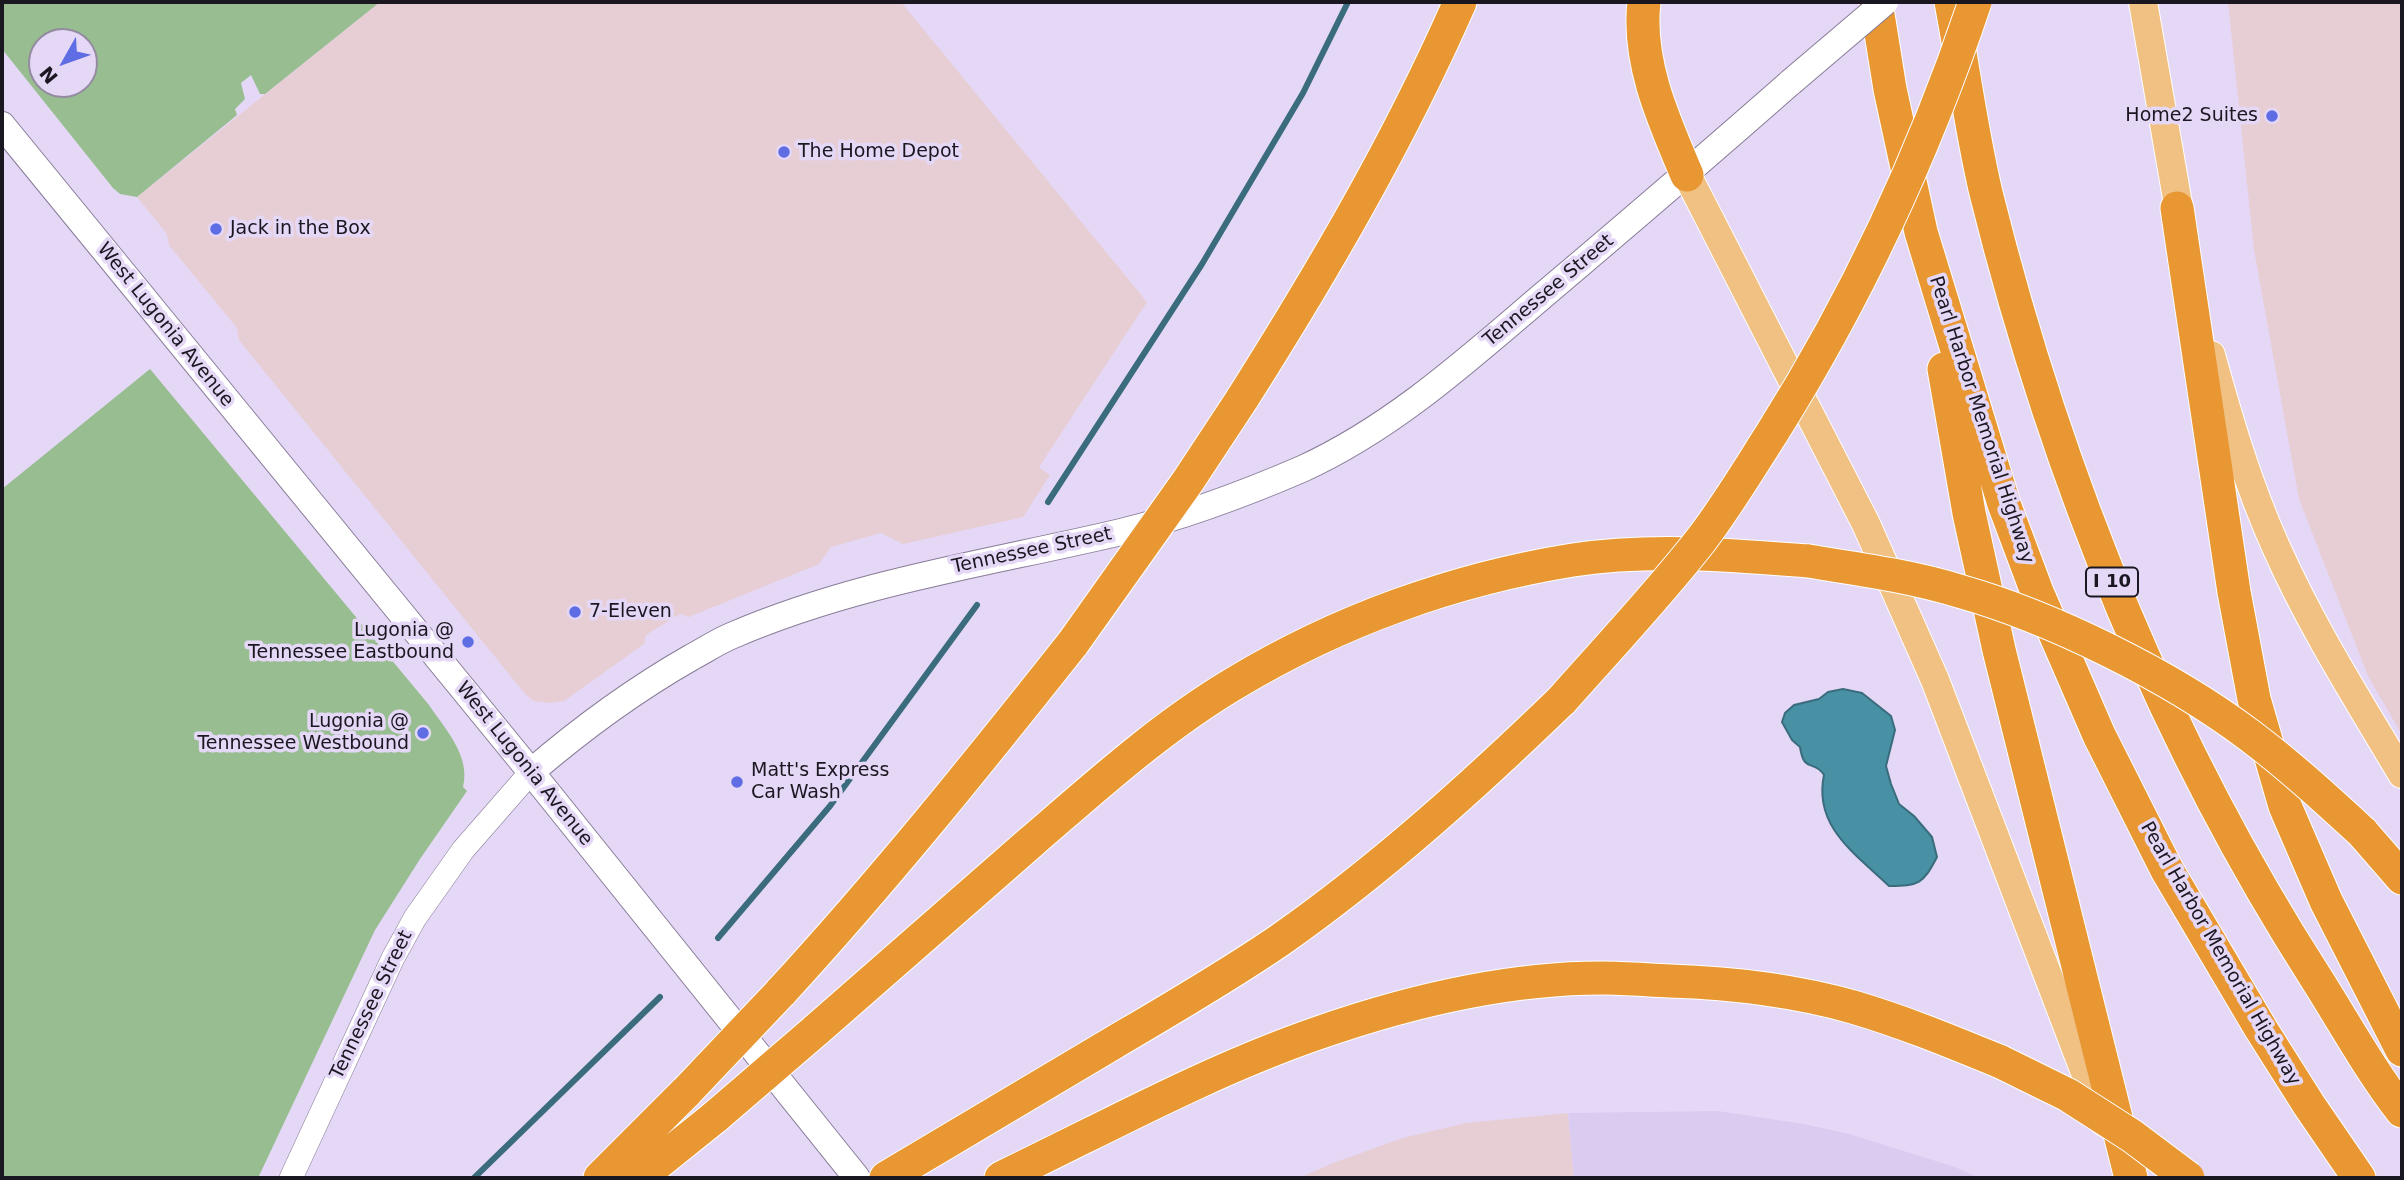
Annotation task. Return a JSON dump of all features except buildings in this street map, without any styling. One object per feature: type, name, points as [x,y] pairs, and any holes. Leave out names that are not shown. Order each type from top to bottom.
[{"type":"highway","points":[[600,1178],[687,1091],[854,912],[946,804],[1073,643],[1188,481],[1311,290],[1374,178],[1439,51],[1460,2]]},
{"type":"highway","points":[[1644,2],[1646,55],[1658,106],[1687,174]]},
{"type":"highway","name":"Pearl Harbor Memorial Highway","points":[[1876,2],[1890,89],[1921,232],[2004,504],[2037,592],[2099,735],[2173,882],[2260,1029],[2359,1178]]},
{"type":"highway","name":"I 10","points":[[1951,2],[1985,189],[2022,330],[2068,472],[2132,631],[2210,797],[2289,935],[2402,1111]]},
{"type":"highway","points":[[886,1178],[1182,1002],[1278,941],[1352,887],[1420,831],[1485,774],[1562,700],[1702,538],[1803,383],[1856,290],[1898,202],[1944,90],[1975,2]]},
{"type":"highway","points":[[2177,208],[2234,592],[2254,699],[2285,806],[2326,901],[2402,1049]]},
{"type":"highway","points":[[1921,232],[1969,513],[1999,650],[2128,1178]]},
{"type":"highway","points":[[639,1178],[715,1117],[1089,792],[1158,735],[1233,684],[1288,653],[1344,627],[1430,594],[1574,560],[1663,554],[1725,554],[1808,561],[1883,573],[1959,591],[2035,617],[2116,655],[2183,692],[2248,734],[2317,790],[2362,832],[2402,878]]},
{"type":"highway","points":[[1001,1178],[1224,1070],[1317,1033],[1414,1003],[1506,985],[1600,978],[1726,983],[1787,992],[1851,1007],[1921,1029],[2001,1062],[2068,1095],[2132,1136],[2188,1178]]},
{"type":"main road","name":"Tennessee Street","points":[[531,772],[576,734],[653,680],[726,638],[772,619],[865,589],[1124,531],[1197,509],[1261,486],[1349,444],[1402,411],[1453,372],[1885,2]]},
{"type":"main road","points":[[2143,2],[2177,208],[2210,353],[2237,447],[2275,546],[2307,612],[2402,774]]},
{"type":"main road","name":"West Lugonia Avenue","points":[[2,125],[531,772],[857,1178]]},
{"type":"main road","points":[[1687,174],[1866,524],[1935,680],[2128,1178]]},
{"type":"street","name":"Tennessee Street","points":[[291,1178],[393,958],[415,918],[463,850],[531,772]]},
{"type":"shaded area","points":[[380,2],[901,2],[1147,302],[1039,467],[1050,475],[1023,517],[903,544],[881,533],[831,547],[819,564],[689,617],[680,614],[646,635],[644,644],[564,701],[534,701],[525,694],[239,340],[237,328],[169,245],[167,234],[137,197]]},
{"type":"shaded area","points":[[2228,2],[2402,2],[2402,735],[2368,676],[2299,499],[2254,250]]},
{"type":"shaded area","points":[[1718,1111],[1849,1134],[1955,1167],[1979,1178],[1574,1178],[1568,1113]]},
{"type":"shaded area","points":[[1568,1113],[1574,1178],[1299,1178],[1403,1138],[1466,1123]]},
{"type":"green space","points":[[2,2],[380,2],[265,94],[260,94],[251,75],[241,83],[245,99],[235,109],[237,115],[137,197],[120,194],[113,188],[41,98],[98,98],[98,28],[28,28],[28,82],[2,49]]},
{"type":"green space","points":[[150,369],[429,705],[460,754],[463,787],[467,791],[375,930],[258,1178],[2,1178],[2,489]]},
{"type":"water","points":[[1843,689],[1862,693],[1891,716],[1895,730],[1886,766],[1891,784],[1899,804],[1914,816],[1932,837],[1937,857],[1924,878],[1914,884],[1889,886],[1840,838],[1825,810],[1822,793],[1824,775],[1804,761],[1800,747],[1792,740],[1782,722],[1785,713],[1794,705]]},
{"type":"waterway","points":[[1048,502],[1202,264],[1303,93],[1348,2]]},
{"type":"waterway","points":[[718,938],[830,806],[977,605]]},
{"type":"waterway","points":[[474,1178],[660,997]]},
{"type":"place","name":"Home2 Suites","points":[[2272,116]]},
{"type":"place","name":"The Home Depot","points":[[784,152]]},
{"type":"place","name":"Jack in the Box","points":[[216,229]]},
{"type":"place","name":"7-Eleven","points":[[575,612]]},
{"type":"place","name":"Lugonia @ Tennessee Eastbound","points":[[468,642]]},
{"type":"place","name":"Lugonia @ Tennessee Westbound","points":[[423,733]]},
{"type":"place","name":"Matt's Express Car Wash","points":[[737,782]]}]
